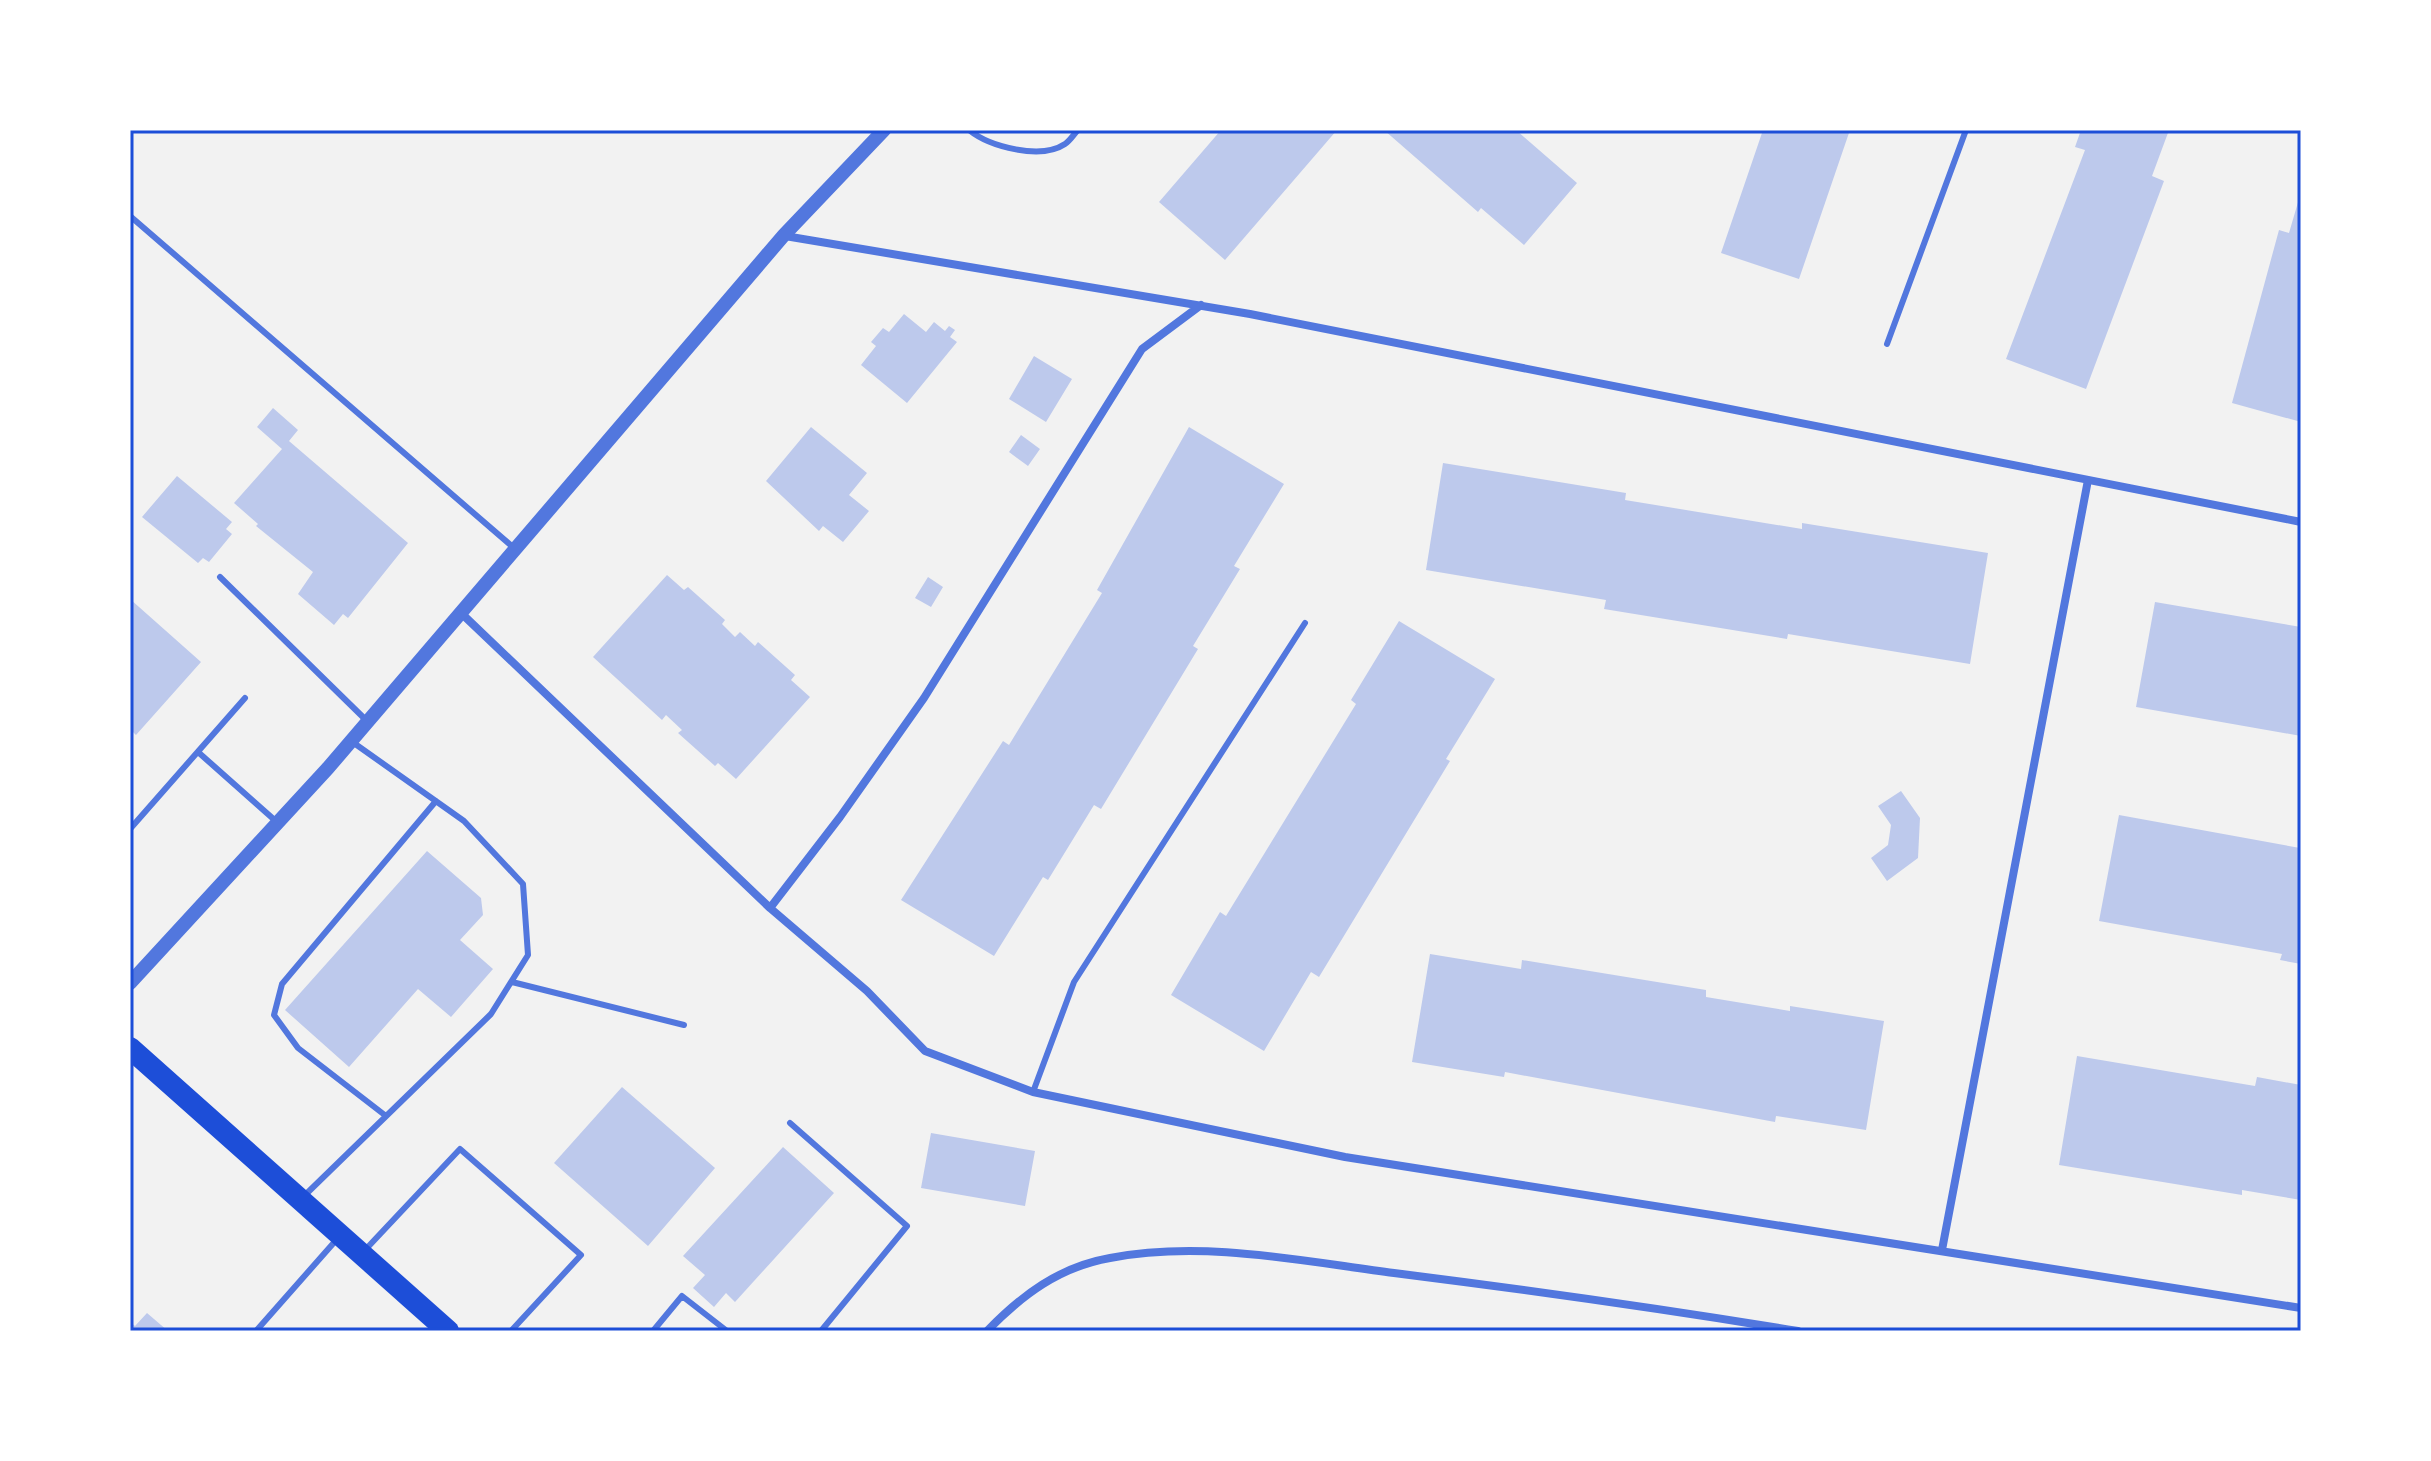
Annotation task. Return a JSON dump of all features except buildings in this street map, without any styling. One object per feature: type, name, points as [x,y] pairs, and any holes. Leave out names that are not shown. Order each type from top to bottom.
[{"type":"highway","points":[[130,1048],[448,1331]]},
{"type":"street","points":[[130,983],[351,741],[784,235],[884,130]]},
{"type":"street","points":[[784,235],[1201,305],[2301,522]]},
{"type":"street","points":[[770,908],[840,817],[924,698],[1142,349],[1201,305]]},
{"type":"street","points":[[1942,1250],[2088,480]]},
{"type":"street","points":[[459,612],[770,908],[867,991],[925,1051],[1033,1092],[1345,1157],[2301,1308]]},
{"type":"street","points":[[987,1331],[1030,1290],[1063,1271],[1109,1258],[1165,1251],[1256,1255],[1749,1327],[1798,1331]]},
{"type":"lane","points":[[969,130],[1002,147],[1028,151],[1064,145],[1078,130]]},
{"type":"lane","points":[[1887,344],[1966,130]]},
{"type":"lane","points":[[130,216],[514,548]]},
{"type":"lane","points":[[220,577],[367,721]]},
{"type":"lane","points":[[1033,1092],[1074,982],[1305,623]]},
{"type":"lane","points":[[130,829],[245,698]]},
{"type":"lane","points":[[301,1200],[491,1014],[528,955],[523,884],[464,821],[351,741]]},
{"type":"lane","points":[[198,752],[278,823]]},
{"type":"lane","points":[[386,1116],[298,1048],[274,1015],[282,984],[436,801]]},
{"type":"lane","points":[[512,982],[684,1025]]},
{"type":"lane","points":[[790,1123],[907,1226],[821,1331]]},
{"type":"lane","points":[[362,1253],[460,1149],[581,1255],[511,1331]]},
{"type":"lane","points":[[256,1331],[341,1235]]},
{"type":"lane","points":[[653,1331],[682,1296],[727,1331]]}]
